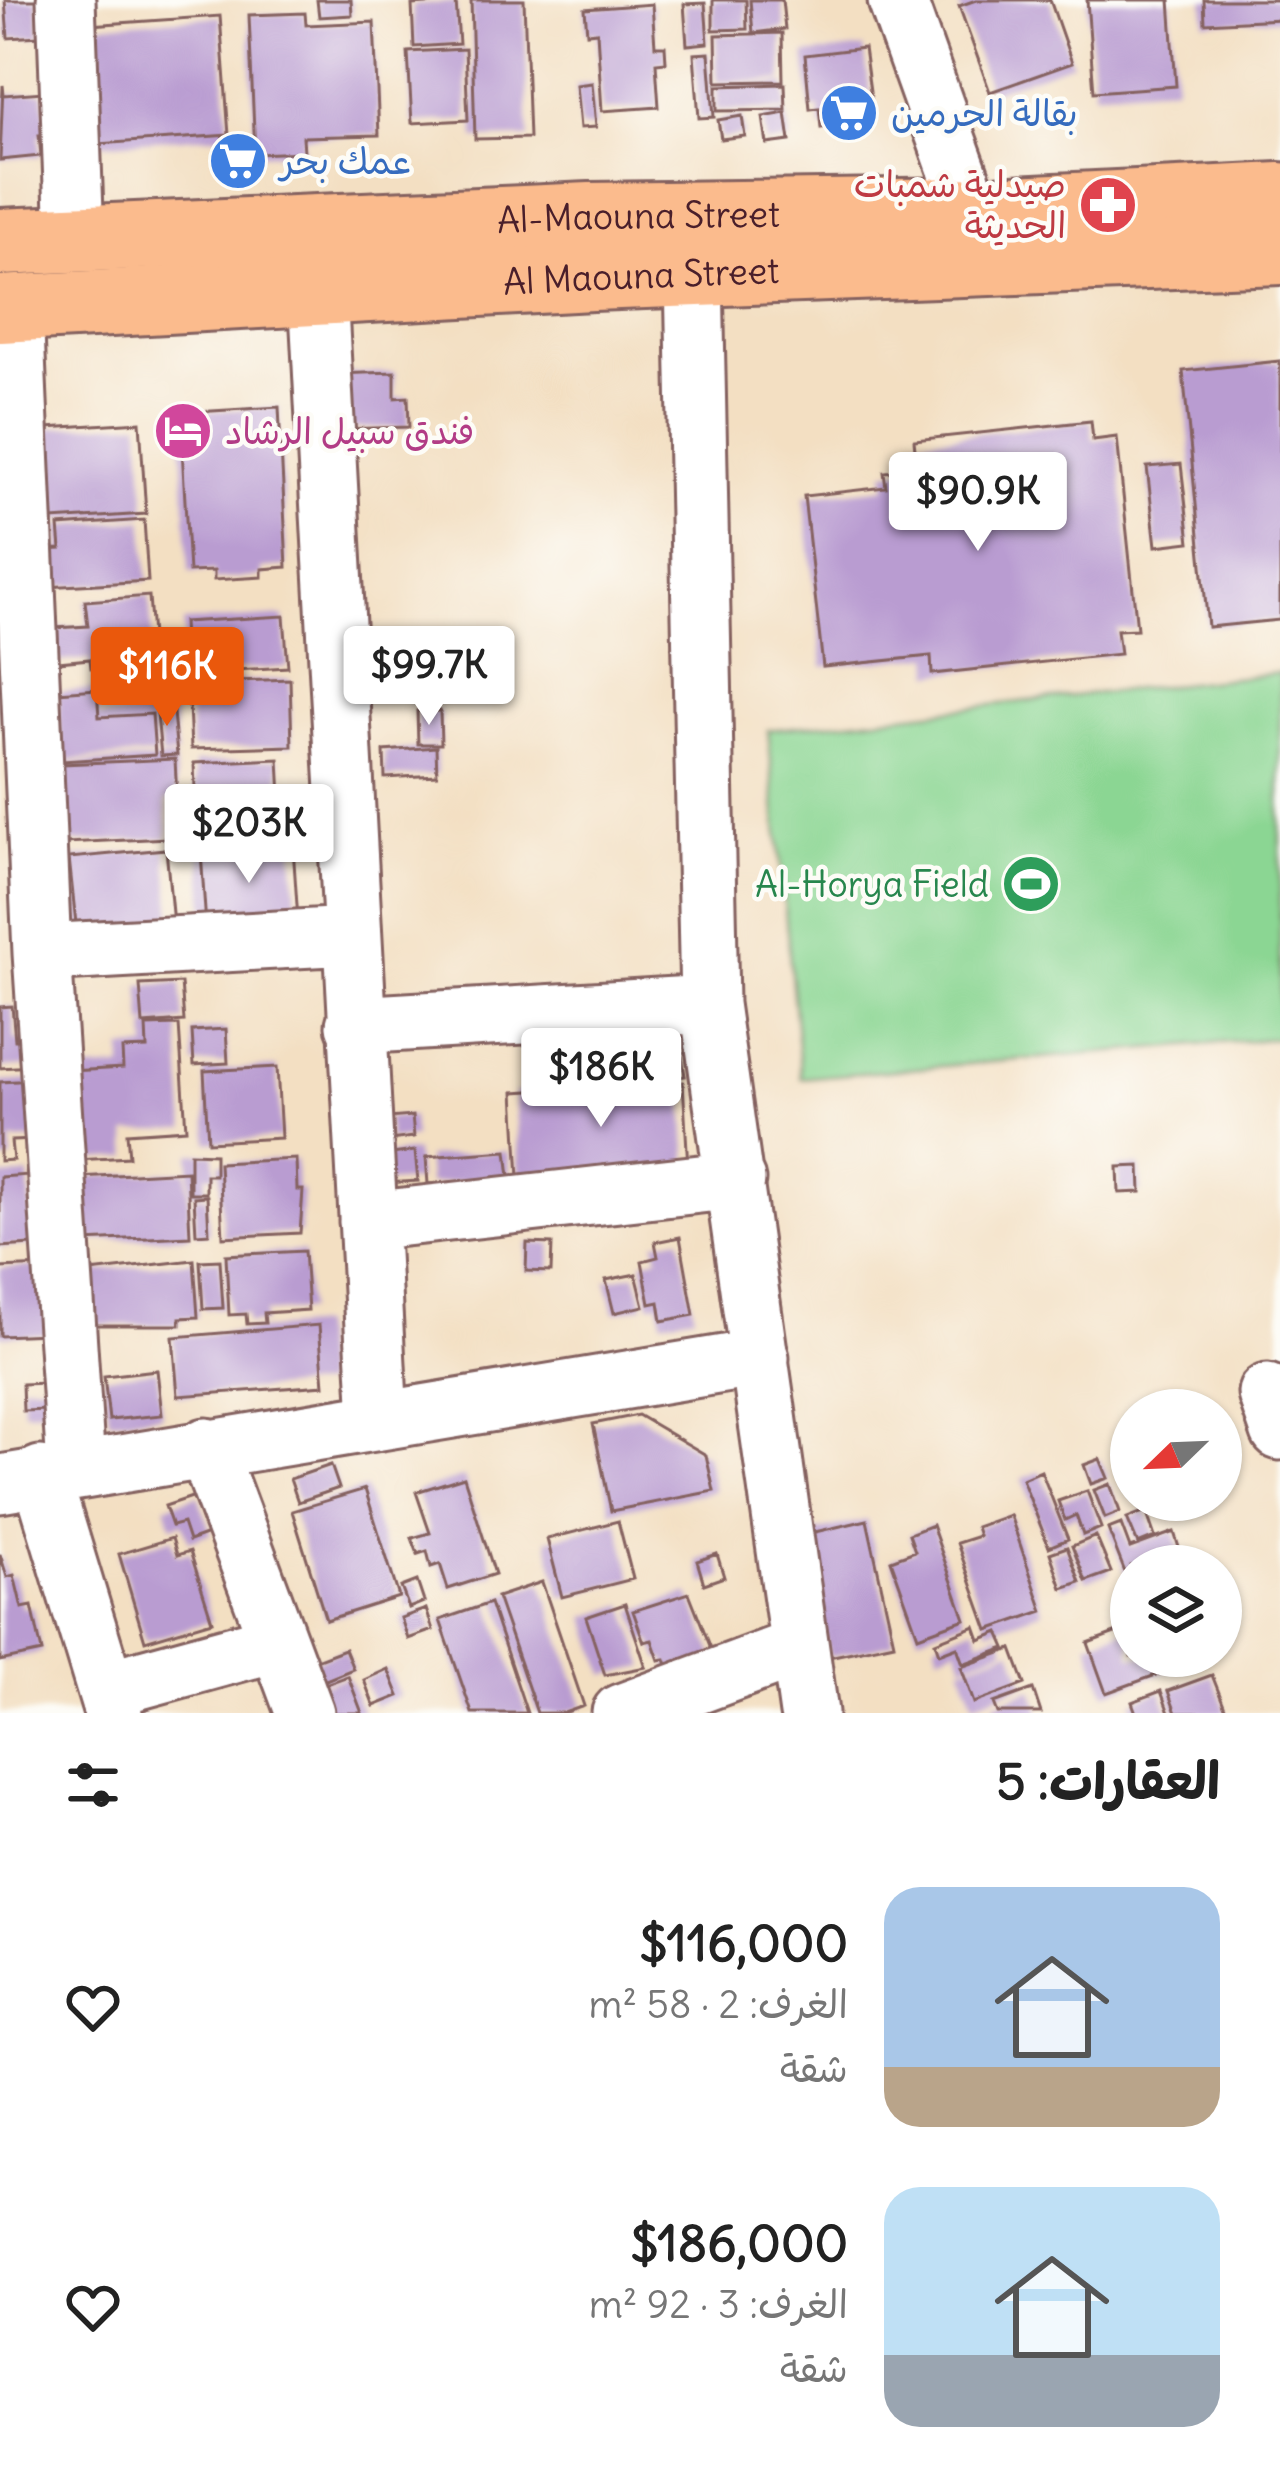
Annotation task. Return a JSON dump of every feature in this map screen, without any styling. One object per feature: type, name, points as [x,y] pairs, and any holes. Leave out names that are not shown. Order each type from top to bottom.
[{"type":"highway","name":"Al-Maouna Street","points":[[0,242],[75,239],[591,247],[972,211],[1280,196]]},
{"type":"highway","name":"Al Maouna Street","points":[[7,309],[318,291],[591,247],[694,274],[1280,250]]},
{"type":"street","points":[[66,0],[75,239]]},
{"type":"street","points":[[897,0],[972,211]]},
{"type":"street","points":[[694,274],[709,1004],[809,1713]]},
{"type":"street","points":[[318,291],[379,1420]]},
{"type":"street","points":[[7,309],[42,953],[39,1475],[110,1701],[278,1642]]},
{"type":"street","points":[[42,953],[350,936]]},
{"type":"street","points":[[355,1025],[709,1004]]},
{"type":"street","points":[[368,1221],[736,1180]]},
{"type":"street","points":[[39,1475],[760,1358]]},
{"type":"street","points":[[206,1447],[305,1713]]},
{"type":"street","points":[[621,1713],[797,1648]]},
{"type":"green space","name":"Al-Horya Field","points":[[1280,673],[1280,1038],[801,1078],[768,730]]},
{"type":"building","points":[[5,0],[37,0],[40,36],[8,38]]},
{"type":"building","points":[[317,0],[351,0],[352,15],[319,17]]},
{"type":"building","points":[[471,0],[524,0],[529,138],[475,139]]},
{"type":"building","points":[[713,0],[746,0],[747,29],[713,30]]},
{"type":"building","points":[[750,0],[782,0],[785,29],[753,33]]},
{"type":"building","points":[[976,0],[1050,0],[1072,63],[990,92],[959,6]]},
{"type":"building","points":[[1087,0],[1170,0],[1176,86],[1094,92]]},
{"type":"building","points":[[1204,0],[1280,0],[1280,19],[1205,23]]},
{"type":"building","points":[[456,2],[459,44],[414,47],[412,5]]},
{"type":"building","points":[[705,3],[708,43],[687,45],[684,4]]},
{"type":"building","points":[[652,4],[655,46],[665,46],[666,62],[656,63],[659,107],[602,111],[597,32],[587,33],[585,9]]},
{"type":"building","points":[[305,13],[306,25],[374,22],[379,135],[303,137],[304,152],[255,154],[249,15]]},
{"type":"building","points":[[220,16],[229,135],[98,144],[90,25]]},
{"type":"building","points":[[782,33],[783,81],[717,82],[716,35]]},
{"type":"building","points":[[864,48],[874,120],[821,128],[819,108],[810,109],[805,55]]},
{"type":"building","points":[[465,49],[468,120],[412,123],[408,52]]},
{"type":"building","points":[[709,53],[714,117],[699,118],[694,54]]},
{"type":"building","points":[[592,83],[596,127],[580,128],[576,85]]},
{"type":"building","points":[[785,84],[786,110],[717,111],[717,86]]},
{"type":"building","points":[[3,85],[4,95],[43,92],[47,135],[39,135],[41,156],[0,160]]},
{"type":"building","points":[[786,113],[790,141],[767,144],[763,117]]},
{"type":"building","points":[[742,116],[745,136],[721,139],[718,120]]},
{"type":"building","points":[[1280,361],[1280,620],[1208,627],[1183,371]]},
{"type":"building","points":[[395,372],[395,398],[408,397],[409,427],[338,429],[335,374]]},
{"type":"building","points":[[279,407],[287,567],[262,569],[262,577],[214,580],[214,571],[189,572],[180,413]]},
{"type":"building","points":[[1091,421],[1093,440],[1117,437],[1137,629],[1117,630],[1120,654],[932,674],[931,656],[823,667],[804,496],[886,487],[884,472],[917,469],[914,440]]},
{"type":"building","points":[[140,422],[146,514],[36,521],[31,429]]},
{"type":"building","points":[[1181,464],[1190,542],[1156,546],[1147,467]]},
{"type":"building","points":[[144,520],[148,581],[46,587],[43,550],[61,549],[59,526]]},
{"type":"building","points":[[149,596],[154,663],[91,668],[90,659],[58,662],[55,628],[88,626],[85,601]]},
{"type":"building","points":[[284,616],[288,667],[186,673],[183,622]]},
{"type":"building","points":[[290,679],[292,746],[191,749],[188,683]]},
{"type":"building","points":[[97,689],[99,717],[152,714],[155,755],[62,761],[58,692]]},
{"type":"building","points":[[172,702],[177,755],[161,756],[156,704]]},
{"type":"building","points":[[417,711],[440,711],[441,744],[418,744]]},
{"type":"building","points":[[436,747],[437,775],[385,778],[384,751]]},
{"type":"building","points":[[175,759],[177,800],[166,800],[168,838],[66,843],[62,764]]},
{"type":"building","points":[[279,759],[283,837],[249,838],[249,831],[197,840],[194,763]]},
{"type":"building","points":[[293,847],[298,920],[206,926],[201,852]]},
{"type":"building","points":[[166,849],[173,924],[77,933],[69,858]]},
{"type":"building","points":[[181,983],[184,1021],[143,1024],[140,985]]},
{"type":"building","points":[[12,1006],[15,1040],[31,1040],[32,1066],[0,1068],[0,1007]]},
{"type":"building","points":[[179,1025],[186,1129],[127,1133],[129,1157],[77,1160],[71,1071],[123,1068],[122,1049],[147,1048],[146,1026]]},
{"type":"building","points":[[226,1029],[228,1063],[194,1065],[192,1031]]},
{"type":"building","points":[[681,1051],[685,1076],[653,1081],[649,1057]]},
{"type":"building","points":[[277,1067],[281,1138],[208,1142],[204,1071]]},
{"type":"building","points":[[34,1080],[38,1140],[11,1141],[13,1160],[0,1161],[0,1082]]},
{"type":"building","points":[[683,1082],[688,1167],[519,1178],[514,1092]]},
{"type":"building","points":[[412,1116],[414,1137],[389,1140],[387,1118]]},
{"type":"building","points":[[415,1151],[418,1181],[386,1183],[384,1155]]},
{"type":"building","points":[[507,1151],[510,1177],[428,1184],[426,1157]]},
{"type":"building","points":[[190,1153],[215,1154],[215,1175],[206,1175],[206,1193],[190,1193]]},
{"type":"building","points":[[296,1159],[297,1190],[303,1190],[300,1233],[223,1237],[219,1163]]},
{"type":"building","points":[[1140,1166],[1141,1192],[1119,1193],[1118,1167]]},
{"type":"building","points":[[187,1171],[190,1236],[84,1241],[80,1177]]},
{"type":"building","points":[[29,1175],[32,1245],[0,1247],[0,1177]]},
{"type":"building","points":[[207,1196],[209,1233],[196,1234],[194,1197]]},
{"type":"building","points":[[680,1237],[694,1315],[662,1321],[659,1302],[650,1304],[642,1261],[658,1257],[655,1242]]},
{"type":"building","points":[[527,1243],[552,1244],[551,1272],[526,1271]]},
{"type":"building","points":[[304,1251],[308,1310],[264,1313],[265,1323],[247,1324],[246,1314],[229,1315],[226,1255]]},
{"type":"building","points":[[194,1260],[198,1317],[180,1318],[180,1325],[94,1325],[90,1272]]},
{"type":"building","points":[[220,1260],[223,1308],[203,1309],[200,1261]]},
{"type":"building","points":[[45,1266],[47,1334],[0,1336],[0,1268]]},
{"type":"building","points":[[636,1274],[644,1306],[614,1313],[606,1280]]},
{"type":"building","points":[[319,1325],[324,1385],[178,1396],[173,1337]]},
{"type":"building","points":[[157,1370],[162,1415],[109,1420],[104,1376]]},
{"type":"building","points":[[47,1383],[48,1410],[23,1411],[22,1384]]},
{"type":"building","points":[[638,1415],[706,1455],[714,1491],[611,1511],[593,1424]]},
{"type":"building","points":[[1100,1459],[1108,1478],[1091,1484],[1084,1465]]},
{"type":"building","points":[[331,1465],[339,1488],[298,1502],[290,1479]]},
{"type":"building","points":[[1041,1471],[1068,1539],[1049,1547],[1022,1479]]},
{"type":"building","points":[[464,1477],[495,1574],[448,1589],[440,1564],[431,1567],[427,1551],[418,1554],[412,1538],[430,1533],[416,1492]]},
{"type":"building","points":[[1110,1484],[1110,1516],[1105,1518],[1094,1490]]},
{"type":"building","points":[[365,1489],[399,1597],[326,1620],[292,1511]]},
{"type":"building","points":[[1087,1491],[1101,1528],[1083,1535],[1076,1515],[1065,1520],[1058,1501]]},
{"type":"building","points":[[198,1495],[211,1533],[189,1541],[183,1523],[172,1526],[165,1506]]},
{"type":"building","points":[[1010,1515],[1043,1611],[988,1630],[957,1543],[979,1536],[976,1527]]},
{"type":"building","points":[[867,1520],[894,1643],[829,1657],[802,1535]]},
{"type":"building","points":[[618,1521],[633,1579],[562,1597],[547,1539]]},
{"type":"building","points":[[1128,1521],[1149,1521],[1155,1537],[1138,1544]]},
{"type":"building","points":[[1121,1524],[1129,1545],[1114,1545],[1108,1529]]},
{"type":"building","points":[[932,1525],[965,1619],[918,1636],[891,1560],[915,1551],[909,1534]]},
{"type":"building","points":[[1174,1532],[1178,1545],[1138,1545]]},
{"type":"building","points":[[1096,1536],[1110,1572],[1086,1581],[1072,1546]]},
{"type":"building","points":[[172,1538],[177,1555],[190,1551],[212,1621],[145,1641],[119,1554]]},
{"type":"building","points":[[1067,1547],[1080,1582],[1062,1588],[1050,1553]]},
{"type":"building","points":[[0,1554],[7,1577],[14,1575],[22,1608],[32,1606],[42,1652],[0,1661]]},
{"type":"building","points":[[717,1554],[724,1577],[704,1584],[697,1561]]},
{"type":"building","points":[[417,1581],[424,1602],[409,1608],[401,1587]]},
{"type":"building","points":[[542,1582],[584,1706],[564,1713],[537,1713],[497,1597]]},
{"type":"building","points":[[689,1593],[718,1666],[674,1685],[652,1640],[644,1642],[633,1611]]},
{"type":"building","points":[[490,1603],[527,1713],[472,1713],[440,1620]]},
{"type":"building","points":[[625,1604],[646,1667],[605,1675],[586,1617]]},
{"type":"building","points":[[426,1609],[433,1630],[408,1639],[401,1618]]},
{"type":"building","points":[[975,1626],[980,1640],[999,1632],[1006,1648],[963,1664],[957,1647],[939,1654],[935,1642]]},
{"type":"building","points":[[1110,1635],[1110,1677],[1150,1677],[1106,1693],[1088,1643]]},
{"type":"building","points":[[345,1649],[353,1669],[321,1682],[313,1661]]},
{"type":"building","points":[[1012,1649],[1025,1684],[974,1703],[961,1667]]},
{"type":"building","points":[[388,1669],[399,1696],[374,1706],[364,1680]]},
{"type":"building","points":[[348,1676],[362,1713],[326,1713],[317,1687]]},
{"type":"building","points":[[1213,1677],[1227,1713],[1176,1713],[1168,1691]]},
{"type":"building","points":[[1033,1689],[1041,1713],[998,1713],[994,1703]]},
{"type":"building","points":[[1161,1691],[1169,1713],[1136,1713],[1132,1702]]},
{"type":"place","name":"بقالة الحرمين","points":[[849,113]]},
{"type":"place","name":"عمك بحر","points":[[238,161]]},
{"type":"place","name":"صيدلية شمبات الحديثة","points":[[1108,205]]},
{"type":"place","name":"فندق سبيل الرشاد","points":[[183,431]]},
{"type":"place","name":"Al-Horya Field","points":[[1031,884]]}]
